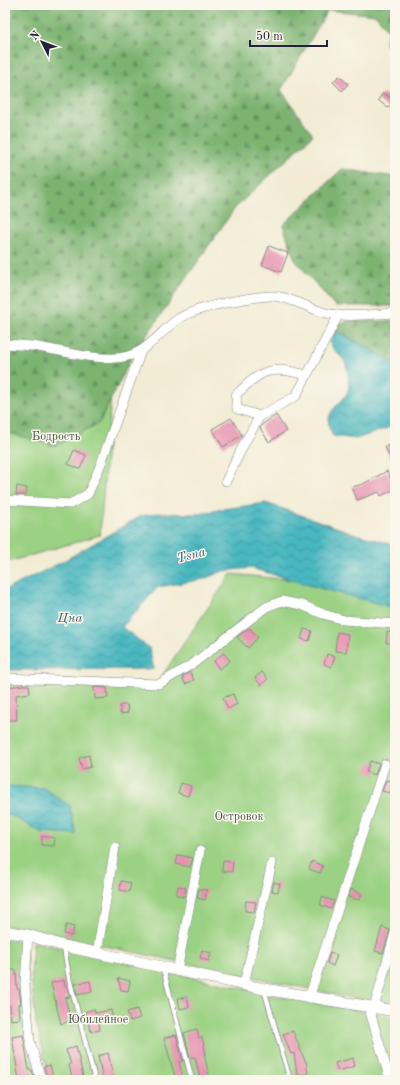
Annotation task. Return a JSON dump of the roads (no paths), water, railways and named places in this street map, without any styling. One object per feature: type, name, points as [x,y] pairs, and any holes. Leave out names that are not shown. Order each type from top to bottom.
[{"type":"street","points":[[5,344],[36,346],[104,359],[128,356],[144,349],[179,318],[189,313],[234,301],[273,296],[285,298],[324,313],[338,316],[395,314]]},
{"type":"street","points":[[226,482],[245,442],[260,416],[296,396],[338,316]]},
{"type":"street","points":[[5,500],[70,504],[88,494],[100,466],[141,351]]},
{"type":"street","points":[[260,416],[237,409],[236,395],[253,379],[269,370],[287,371],[307,376]]},
{"type":"street","points":[[5,678],[159,684],[194,663],[266,607],[282,601],[302,605],[323,614],[344,620],[395,624]]},
{"type":"street","points":[[310,998],[385,764]]},
{"type":"street","points":[[97,954],[115,846]]},
{"type":"street","points":[[177,971],[200,851]]},
{"type":"street","points":[[244,984],[272,863]]},
{"type":"street","points":[[5,931],[28,935],[97,954],[264,989],[310,998],[395,1011]]},
{"type":"street","points":[[390,1080],[372,1008],[395,933]]},
{"type":"street","points":[[28,935],[25,984],[30,1041],[41,1080]]},
{"type":"lane","points":[[64,946],[69,978],[95,1080]]},
{"type":"lane","points":[[163,968],[192,1080]]},
{"type":"lane","points":[[264,989],[290,1080]]},
{"type":"water","points":[[335,330],[390,360],[395,365],[395,419],[388,428],[356,439],[333,436],[329,427],[329,420],[334,408],[343,399],[349,387],[346,365],[343,359],[334,350],[330,342]]},
{"type":"water","name":"Цна","points":[[266,503],[359,535],[395,545],[395,608],[251,568],[223,571],[204,579],[158,587],[122,627],[149,648],[154,669],[5,670],[5,590],[60,563],[141,516],[158,513],[199,514]]},
{"type":"water","points":[[5,786],[44,788],[70,806],[76,834],[41,832],[5,812]]},
{"type":"park label","name":"Бодрость","points":[[56,436]]},
{"type":"park label","name":"Островок","points":[[239,816]]},
{"type":"park label","name":"Юбилейное","points":[[98,1019]]},
{"type":"water label","name":"Tsna","points":[[191,554]]}]
